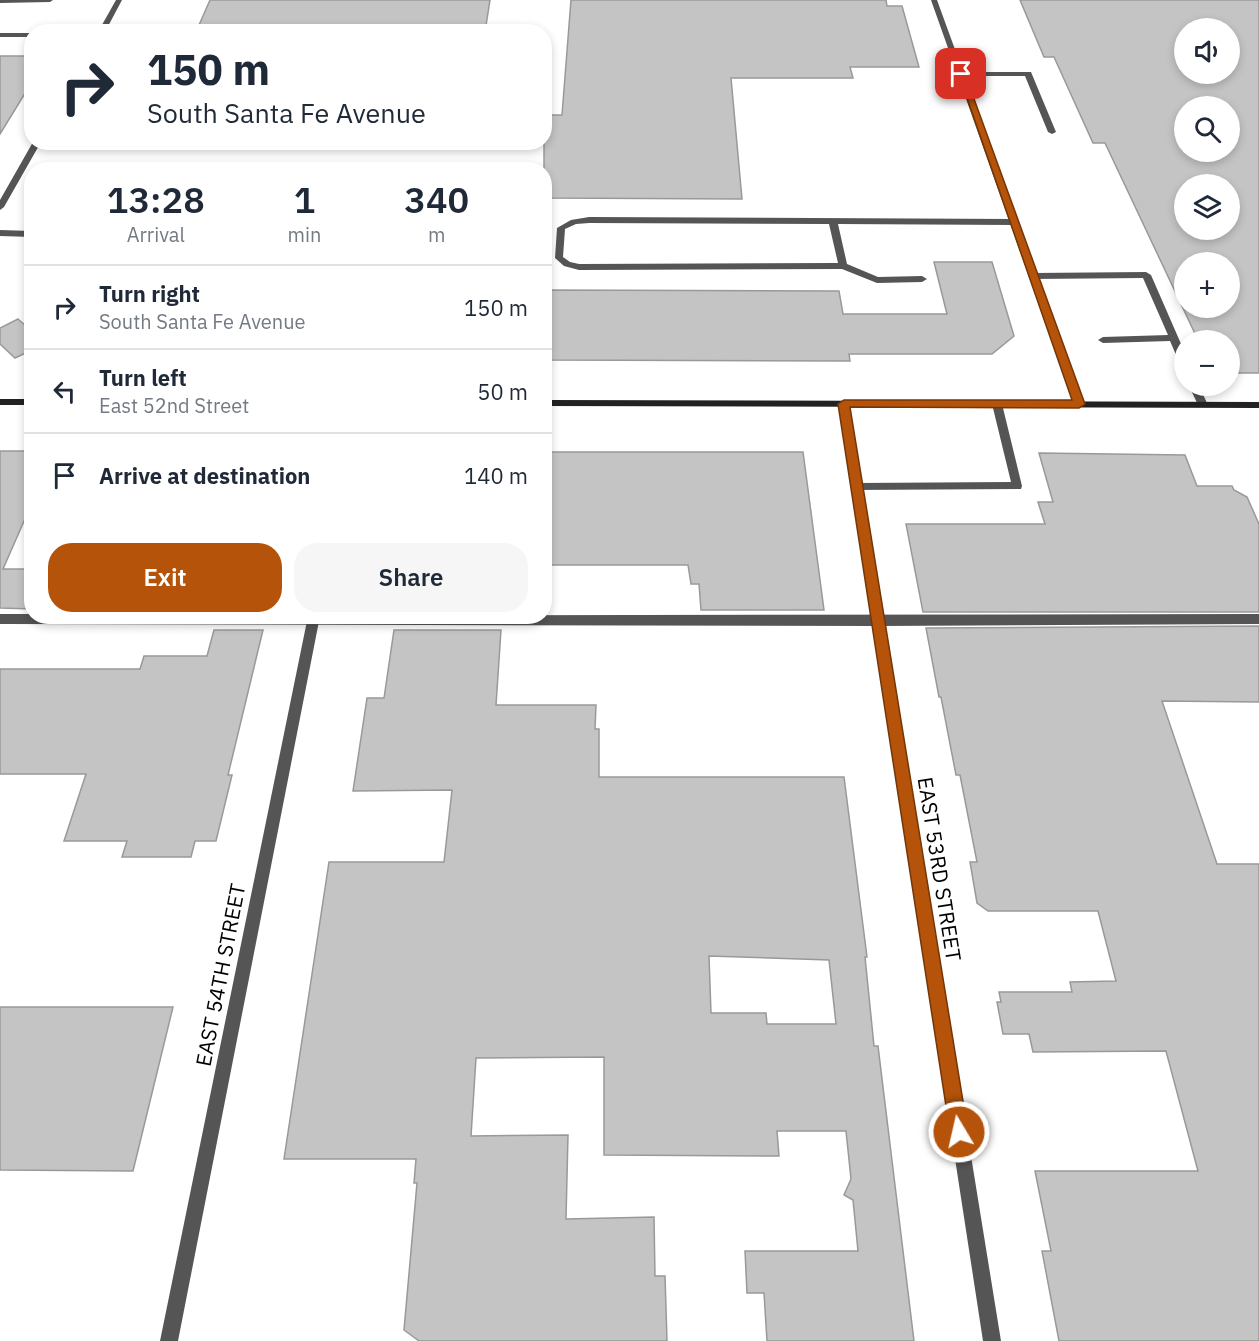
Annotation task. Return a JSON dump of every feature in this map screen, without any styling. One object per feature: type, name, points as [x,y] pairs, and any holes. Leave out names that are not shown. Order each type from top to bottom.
[{"type":"main road","points":[[0,402],[24,402]]},
{"type":"main road","points":[[552,403],[1259,405]]},
{"type":"street","points":[[0,1],[50,0]]},
{"type":"street","points":[[104,24],[118,0]]},
{"type":"street","points":[[934,0],[1079,404]]},
{"type":"street","points":[[0,35],[24,35]]},
{"type":"street","points":[[961,74],[1028,74],[1052,132]]},
{"type":"street","points":[[0,207],[24,165]]},
{"type":"street","points":[[833,221],[843,266]]},
{"type":"street","points":[[922,279],[877,280],[843,266],[579,267],[567,264],[559,258],[561,228],[574,222],[1014,222]]},
{"type":"street","points":[[0,233],[24,234]]},
{"type":"street","points":[[1033,276],[1146,275],[1174,338],[1103,340]]},
{"type":"street","points":[[1199,396],[1203,405]]},
{"type":"street","name":"EAST 53RD STREET","points":[[844,404],[992,1341]]},
{"type":"street","points":[[857,487],[1017,486],[997,404]]},
{"type":"street","points":[[0,619],[24,619]]},
{"type":"street","points":[[552,619],[878,621],[1259,619]]},
{"type":"street","name":"EAST 54TH STREET","points":[[169,1341],[313,624]]},
{"type":"building","points":[[210,0],[490,0],[486,24],[200,24]]},
{"type":"building","points":[[571,0],[886,0],[887,6],[902,6],[919,67],[850,67],[853,78],[731,78],[742,199],[552,198],[552,162],[544,162],[544,150],[552,150],[552,115],[562,115]]},
{"type":"building","points":[[1020,0],[1259,0],[1259,373],[1240,373],[1240,330],[1193,330],[1188,318],[1240,318],[1240,252],[1174,252],[1174,289],[1105,143],[1093,143],[1054,57],[1044,57]]},
{"type":"building","points":[[0,56],[24,56],[24,95],[0,134]]},
{"type":"building","points":[[934,262],[992,262],[1014,336],[992,354],[849,354],[850,361],[552,360],[552,290],[839,291],[843,314],[947,314]]},
{"type":"building","points":[[18,319],[24,324],[24,354],[15,358],[0,344],[0,328]]},
{"type":"building","points":[[0,451],[24,451],[24,521],[3,569],[24,569],[24,609],[0,608]]},
{"type":"building","points":[[552,452],[803,452],[824,610],[701,610],[699,584],[691,584],[688,565],[552,565]]},
{"type":"building","points":[[1039,453],[1185,455],[1197,486],[1232,486],[1234,490],[1247,497],[1259,524],[1259,612],[923,612],[906,524],[1045,524],[1038,502],[1053,502]]},
{"type":"building","points":[[1259,626],[1259,702],[1162,701],[1217,864],[1259,864],[1259,1341],[1059,1341],[1042,1251],[1051,1251],[1035,1171],[1198,1171],[1166,1051],[1033,1052],[1029,1034],[1003,1034],[997,1002],[1001,1002],[999,992],[1072,992],[1070,982],[1116,981],[1098,911],[988,911],[977,903],[970,862],[977,862],[960,775],[956,775],[941,697],[939,697],[926,628]]},
{"type":"building","points":[[214,630],[263,630],[228,775],[232,775],[216,841],[195,841],[191,857],[122,857],[127,841],[64,841],[86,774],[0,774],[0,669],[140,669],[144,656],[207,656]]},
{"type":"building","points":[[394,630],[501,630],[496,705],[596,705],[595,729],[599,729],[599,777],[844,777],[867,957],[865,957],[874,1046],[878,1046],[914,1341],[767,1341],[764,1293],[747,1293],[745,1251],[858,1251],[853,1200],[844,1195],[851,1179],[846,1131],[777,1131],[779,1156],[604,1155],[604,1057],[476,1058],[471,1136],[568,1135],[566,1219],[654,1217],[655,1276],[665,1276],[667,1341],[419,1341],[404,1330],[417,1183],[414,1183],[416,1159],[284,1159],[329,862],[444,862],[452,790],[353,791],[367,698],[384,698]],"holes":[[[709,956],[829,960],[836,1024],[767,1024],[766,1013],[711,1013]]]},
{"type":"building","points":[[0,1007],[173,1007],[133,1171],[0,1170]]},
{"type":"route","points":[[959,1132],[844,404],[1079,404],[961,74]]}]
